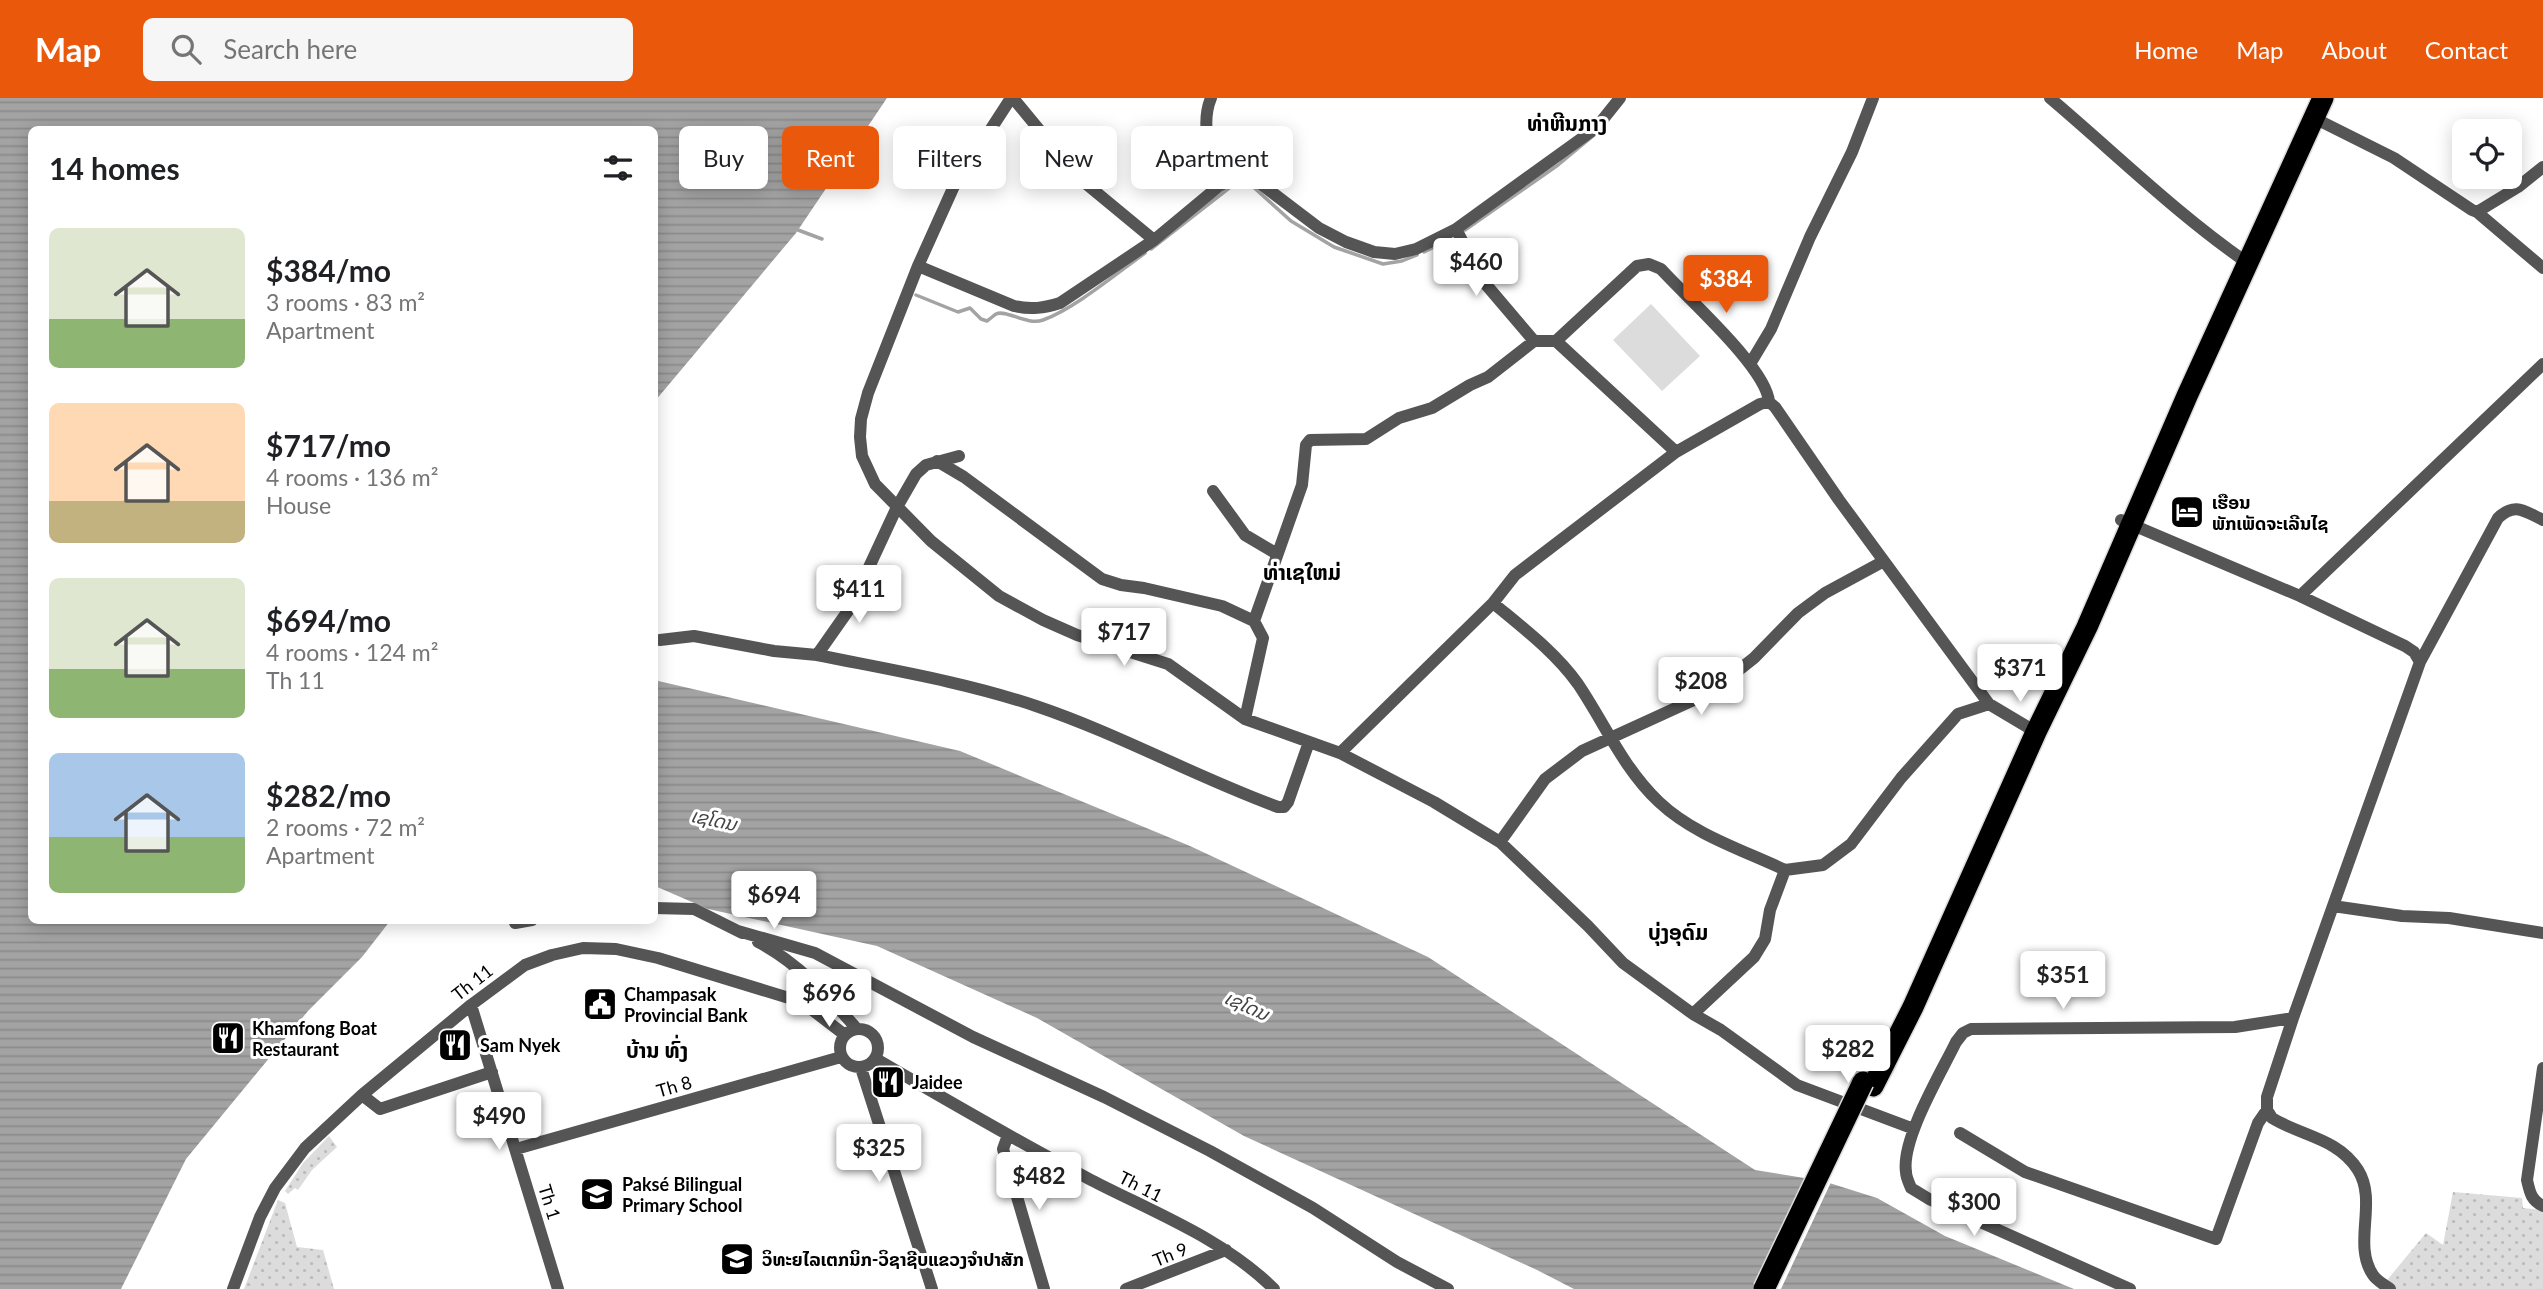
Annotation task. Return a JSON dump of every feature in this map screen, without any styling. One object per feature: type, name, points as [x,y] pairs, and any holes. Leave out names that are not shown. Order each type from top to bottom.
[{"type":"highway","points":[[1779,1289],[1868,1084],[2126,522],[2175,391],[2243,260],[2312,108],[2323,98]]},
{"type":"highway","points":[[1764,1289],[1868,1084]]},
{"type":"street","points":[[1154,240],[1079,178],[1012,98],[954,186],[918,266],[867,393],[861,419],[862,456],[875,484],[932,541],[999,596],[1077,635],[1168,664],[1245,719],[1340,753],[1434,802],[1500,842],[1623,963],[1797,1085],[1914,1129]]},
{"type":"street","points":[[1205,126],[1211,98]]},
{"type":"street","points":[[1267,189],[1319,229],[1374,252],[1395,254],[1416,248],[1455,229],[1596,128],[1617,102],[1603,98]]},
{"type":"street","points":[[1750,364],[1771,329],[1810,237],[1852,152],[1873,98]]},
{"type":"street","points":[[2050,98],[2157,190],[2185,218],[2243,260]]},
{"type":"street","points":[[2312,108],[2477,212],[2543,268]]},
{"type":"street","points":[[2477,212],[2518,187],[2543,167]]},
{"type":"street","points":[[918,266],[1014,306],[1043,308],[1060,303],[1154,240],[1215,189]]},
{"type":"street","points":[[1455,229],[1483,281],[1534,341]]},
{"type":"street","points":[[1556,341],[1637,266],[1648,264],[1661,269],[1750,364],[1768,394],[1769,402],[1989,705],[2031,729]]},
{"type":"street","points":[[1254,621],[1300,491],[1306,445],[1310,440],[1366,439],[1399,418],[1432,408],[1488,377],[1534,341],[1556,341],[1676,452]]},
{"type":"street","points":[[2300,596],[2543,364]]},
{"type":"street","points":[[1340,753],[1493,603],[1515,575],[1676,452],[1760,404],[1769,402]]},
{"type":"street","points":[[817,655],[850,608],[897,507],[916,474],[926,465],[959,456]]},
{"type":"street","points":[[937,461],[964,477],[1102,579],[1222,606],[1254,621],[1263,638],[1245,719]]},
{"type":"street","points":[[1213,491],[1245,535],[1277,554]]},
{"type":"street","points":[[2390,1289],[2374,1277],[2366,1259],[2366,1198],[2357,1169],[2325,1140],[2272,1118],[2267,1110],[2267,1097],[2420,662],[2498,518],[2505,511],[2516,508],[2543,520]]},
{"type":"street","points":[[2126,522],[2300,596],[2405,646],[2414,652],[2420,662]]},
{"type":"street","points":[[1500,842],[1545,779],[1582,751],[1710,692],[1754,658],[1798,613],[1853,577],[1884,561]]},
{"type":"street","points":[[1493,603],[1559,661],[1578,684],[1610,740],[1636,778],[1660,803],[1704,834],[1785,870],[1823,865],[1851,844],[1901,778],[1958,714],[1989,705]]},
{"type":"street","points":[[660,640],[694,636],[774,651],[817,655],[987,690],[1040,707],[1234,791],[1278,807],[1284,807],[1288,802],[1308,742]]},
{"type":"street","points":[[1693,1014],[1754,957],[1765,939],[1770,911],[1785,870]]},
{"type":"street","points":[[2333,906],[2543,933]]},
{"type":"street","points":[[658,908],[694,909],[771,948],[827,994],[857,1029],[870,1032],[875,1037],[878,1046],[876,1059],[861,1068],[851,1066],[841,1057],[840,1048],[845,1035],[857,1029]]},
{"type":"street","points":[[738,931],[816,953],[973,1037],[1104,1097],[1313,1208],[1397,1262],[1448,1289]]},
{"type":"street","name":"Th 11","points":[[233,1289],[260,1217],[275,1188],[305,1149],[362,1096],[496,984],[534,961],[583,948],[616,949],[658,958],[802,1002],[845,1035]]},
{"type":"street","name":"Th 1","points":[[471,1005],[558,1289]]},
{"type":"street","points":[[2130,1289],[1941,1205],[1911,1188],[1906,1171],[1907,1153],[1914,1129],[1956,1042],[1963,1033],[1971,1029],[2235,1027],[2293,1018]]},
{"type":"street","name":"Th 8","points":[[516,1149],[841,1057]]},
{"type":"street","name":"Th 11","points":[[876,1059],[1008,1135],[1226,1250],[1274,1289]]},
{"type":"street","points":[[861,1068],[932,1289]]},
{"type":"street","points":[[2543,1068],[2527,1180],[2530,1194],[2535,1202],[2543,1206]]},
{"type":"street","points":[[362,1096],[380,1109],[492,1072]]},
{"type":"street","points":[[1960,1133],[2025,1172],[2216,1239],[2258,1123],[2267,1110]]},
{"type":"street","points":[[1008,1135],[1003,1149],[1044,1289]]},
{"type":"street","name":"Th 9","points":[[1126,1289],[1153,1285],[1226,1250]]},
{"type":"street","points":[[1261,1276],[1264,1289]]},
{"type":"shaded area","points":[[1651,304],[1700,356],[1662,391],[1613,340]]},
{"type":"shaded area","points":[[329,1136],[337,1147],[312,1170],[298,1190],[295,1188],[288,1194],[285,1191],[303,1163]]},
{"type":"shaded area","points":[[2453,1192],[2522,1198],[2523,1208],[2543,1210],[2543,1289],[2395,1289],[2388,1279],[2426,1233],[2443,1245]]},
{"type":"shaded area","points":[[278,1200],[285,1203],[297,1247],[323,1250],[334,1289],[244,1289]]},
{"type":"water","points":[[0,98],[887,98],[868,126],[782,126],[782,189],[826,189],[796,233],[658,397],[658,126],[28,126],[28,924],[388,924],[362,957],[308,1011],[186,1159],[121,1289],[0,1289]]},
{"type":"water","name":"ເຊໂດນ","points":[[658,681],[960,751],[1190,846],[1428,957],[1755,1170],[1823,1181],[1877,1198],[1945,1236],[2074,1289],[1574,1289],[1244,1136],[1037,1018],[877,946],[708,909],[658,887]]},
{"type":"pier","points":[[1807,1175],[1832,1180],[1781,1289],[1753,1289]]},
{"type":"waterway","points":[[1465,230],[1558,165],[1605,126]]},
{"type":"waterway","points":[[1151,249],[1233,185],[1250,184],[1291,221],[1334,247],[1383,264],[1417,255]]},
{"type":"waterway","points":[[798,230],[822,239]]},
{"type":"waterway","points":[[1424,252],[1451,239]]},
{"type":"waterway","points":[[916,295],[958,312],[970,308],[987,321],[1000,313],[1030,321],[1043,320],[1082,299],[1145,253]]},
{"type":"place","name":"ເຮືອນ ພັກເພັດຈະເລີນໄຊ","points":[[2187,512]]},
{"type":"place","name":"Champasak Provincial Bank","points":[[600,1004]]},
{"type":"place","name":"Khamfong Boat Restaurant","points":[[228,1038]]},
{"type":"place","name":"Sam Nyek","points":[[455,1045]]},
{"type":"place","name":"Jaidee","points":[[888,1082]]},
{"type":"place","name":"Paksé Bilingual Primary School","points":[[597,1194]]},
{"type":"place","name":"ວິທະຍໄລເຕກນິກ-ວິຊາຊີບແຂວງຈໍາປາສັກ","points":[[737,1259]]},
{"type":"district","name":"ທ່າຫີນກາງ","points":[[1567,122]]},
{"type":"district","name":"ທ່າເຊໃຫມ່","points":[[1302,571]]},
{"type":"district","name":"ບຸ່ງອຸດົມ","points":[[1678,931]]},
{"type":"district","name":"ບ້ານ ທົ່ງ","points":[[657,1049]]}]
